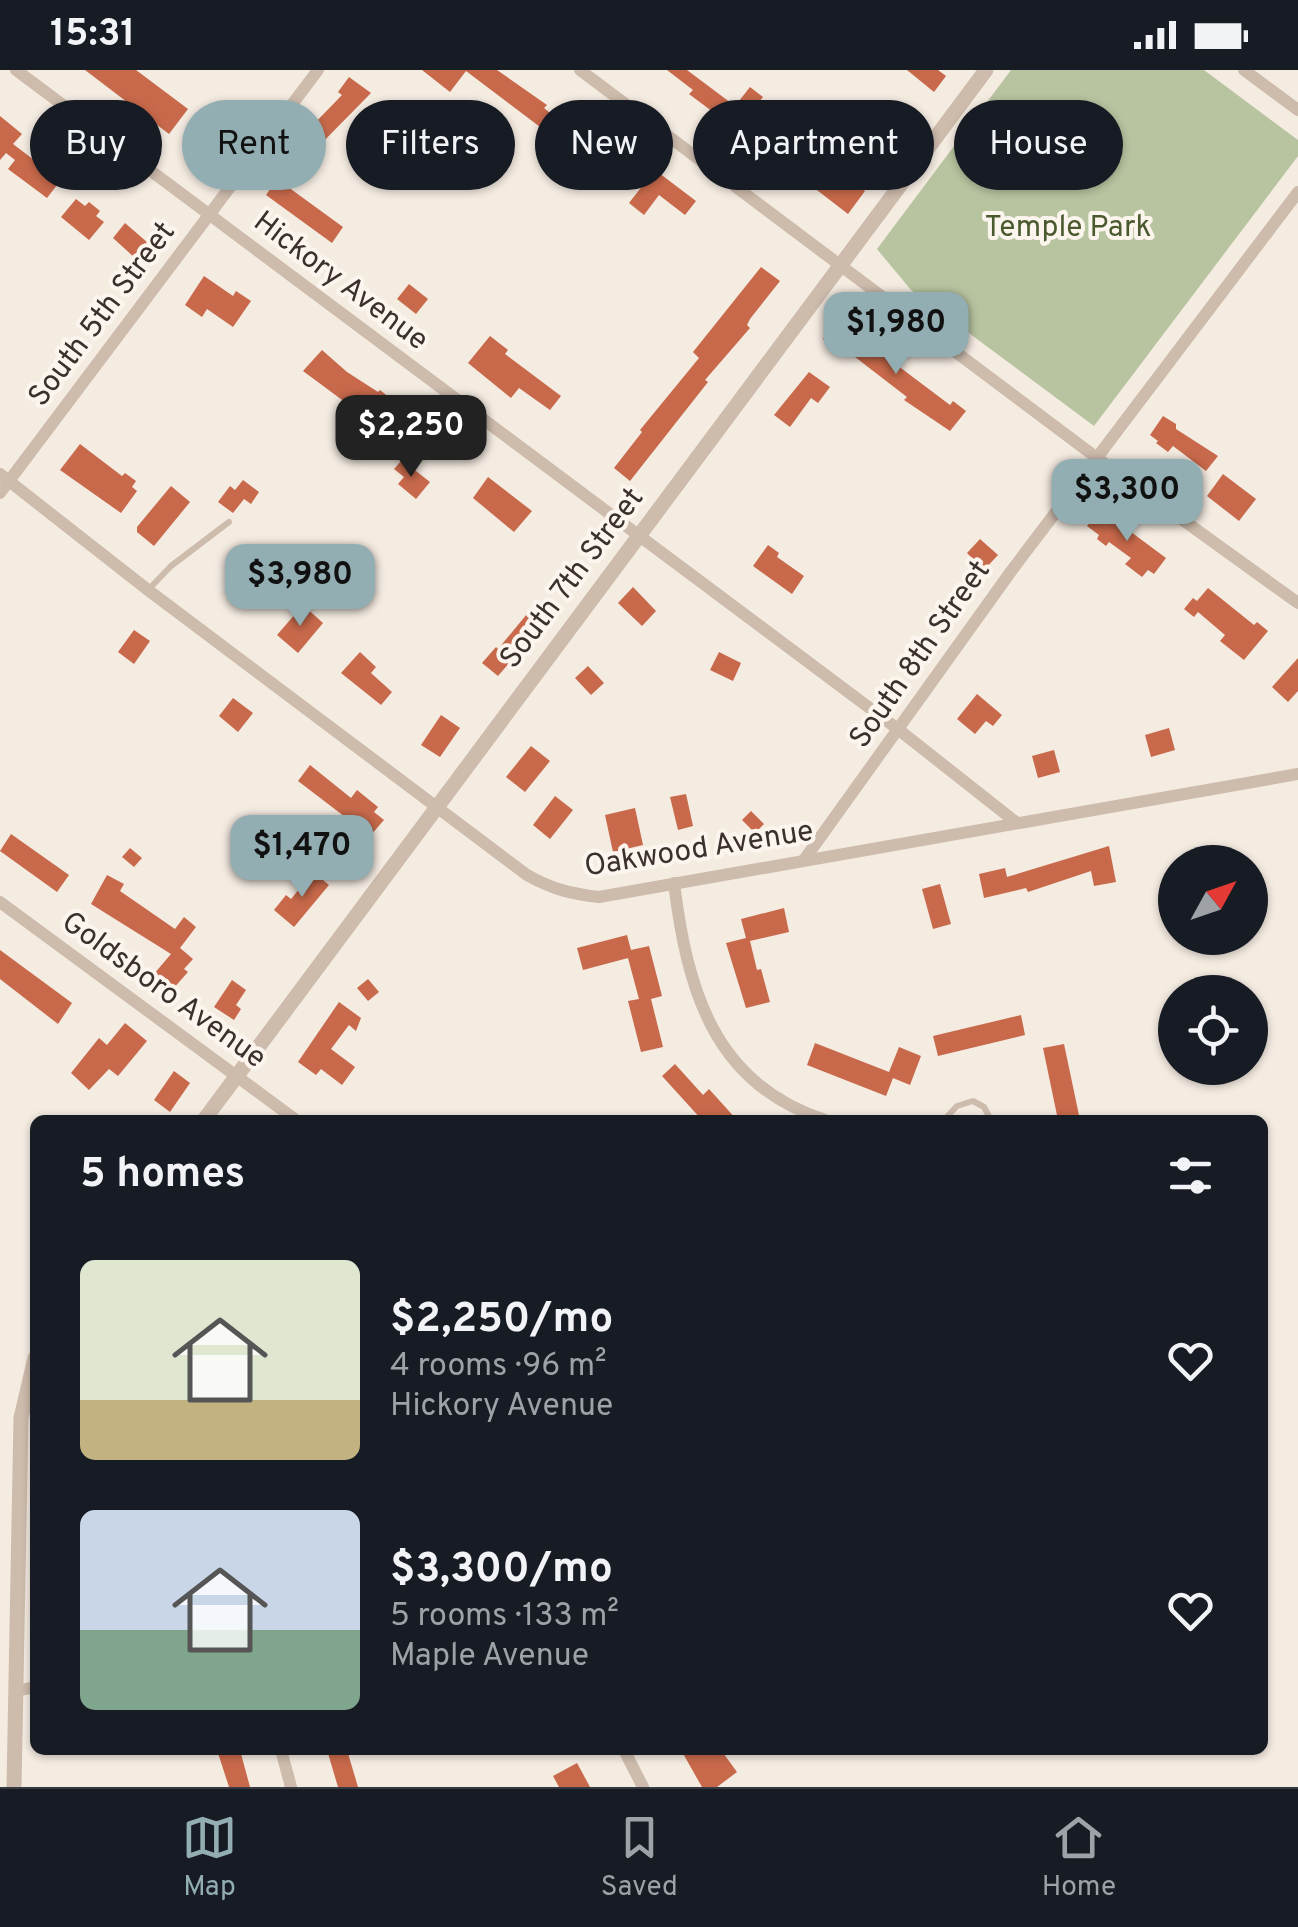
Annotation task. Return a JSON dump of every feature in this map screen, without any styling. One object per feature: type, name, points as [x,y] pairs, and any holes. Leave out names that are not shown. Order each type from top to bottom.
[{"type":"street","name":"Hickory Avenue","points":[[16,70],[899,730],[1017,823]]},
{"type":"street","name":"South 5th Street","points":[[0,494],[5,478],[318,70]]},
{"type":"street","points":[[580,70],[1096,458],[1298,603]]},
{"type":"street","name":"South 7th Street","points":[[208,1115],[986,70]]},
{"type":"street","points":[[1244,70],[1298,110]]},
{"type":"street","name":"South 8th Street","points":[[804,860],[1096,458],[1298,192]]},
{"type":"street","name":"Oakwood Avenue","points":[[5,478],[527,875],[553,890],[599,896],[1298,774]]},
{"type":"street","points":[[674,882],[682,946],[692,986],[710,1027],[731,1058],[792,1115]]},
{"type":"street","name":"Goldsboro Avenue","points":[[0,902],[289,1115]]},
{"type":"street","points":[[14,1787],[8,1693],[22,1418],[30,1381]]},
{"type":"street","points":[[282,1755],[292,1787]]},
{"type":"street","points":[[627,1755],[643,1787]]},
{"type":"lane","points":[[148,590],[171,566],[229,522]]},
{"type":"lane","points":[[949,1115],[957,1106],[973,1101],[988,1115]]},
{"type":"green space","name":"Temple Park","points":[[1011,70],[1204,70],[1298,140],[1298,156],[1094,426],[911,290],[877,249],[921,190],[934,190],[934,173],[954,146],[954,190],[1123,190],[1123,100],[989,100]]},
{"type":"building","points":[[85,70],[136,70],[182,104],[182,117],[169,134],[162,129],[162,100],[124,100]]},
{"type":"building","points":[[422,70],[497,70],[540,100],[535,100],[535,123],[515,108],[515,100],[504,100],[466,71],[450,92]]},
{"type":"building","points":[[667,70],[687,70],[727,100],[697,100],[689,94],[693,90]]},
{"type":"building","points":[[907,70],[938,70],[946,76],[934,92]]},
{"type":"building","points":[[349,77],[371,93],[364,100],[346,100],[346,118],[326,139],[326,111],[342,95],[338,92]]},
{"type":"building","points":[[750,87],[763,97],[761,100],[740,100]]},
{"type":"building","points":[[0,116],[22,134],[13,144],[30,157],[30,185],[8,169],[15,160],[6,153],[0,160]]},
{"type":"building","points":[[673,184],[696,201],[685,215],[659,195],[644,215],[629,203],[639,190],[673,190]]},
{"type":"building","points":[[36,190],[53,190],[47,198]]},
{"type":"building","points":[[269,190],[292,190],[343,227],[332,243],[266,195]]},
{"type":"building","points":[[817,190],[865,191],[848,214]]},
{"type":"building","points":[[76,199],[85,206],[89,202],[100,211],[96,216],[104,222],[89,240],[61,217]]},
{"type":"building","points":[[125,223],[148,243],[135,258],[113,238]]},
{"type":"building","points":[[761,267],[780,281],[750,319],[750,328],[705,380],[708,382],[630,481],[614,468],[699,358],[693,352]]},
{"type":"building","points":[[204,276],[233,296],[236,291],[251,301],[233,327],[207,309],[202,317],[185,305]]},
{"type":"building","points":[[409,284],[428,299],[416,314],[397,299]]},
{"type":"building","points":[[837,320],[950,405],[953,401],[966,411],[950,431],[904,400],[907,397],[842,347],[839,351],[823,339]]},
{"type":"building","points":[[490,336],[508,350],[505,354],[561,396],[550,410],[519,388],[511,398],[468,363]]},
{"type":"building","points":[[322,350],[347,372],[400,406],[390,418],[382,412],[371,425],[303,371]]},
{"type":"building","points":[[809,372],[830,387],[818,403],[811,398],[790,427],[774,415]]},
{"type":"building","points":[[1163,416],[1218,456],[1206,471],[1173,446],[1168,452],[1156,443],[1150,435]]},
{"type":"building","points":[[80,444],[122,476],[125,473],[136,481],[132,487],[137,491],[121,513],[60,470]]},
{"type":"building","points":[[402,460],[430,482],[416,499],[398,484],[404,477],[394,469]]},
{"type":"building","points":[[1223,474],[1256,499],[1239,521],[1207,496]]},
{"type":"building","points":[[488,477],[532,511],[514,532],[473,498]]},
{"type":"building","points":[[243,480],[259,492],[251,504],[244,499],[233,513],[218,502],[230,486],[235,490]]},
{"type":"building","points":[[171,486],[190,502],[154,546],[137,532],[137,527]]},
{"type":"building","points":[[1100,509],[1166,558],[1154,574],[1148,570],[1142,577],[1125,564],[1131,558],[1109,542],[1106,546],[1097,539],[1099,535],[1087,526]]},
{"type":"building","points":[[980,539],[998,555],[984,570],[967,553]]},
{"type":"building","points":[[768,545],[779,553],[777,557],[804,576],[792,594],[753,566]]},
{"type":"building","points":[[339,558],[355,576],[344,586],[328,568]]},
{"type":"building","points":[[633,587],[656,611],[642,626],[618,603]]},
{"type":"building","points":[[1208,588],[1254,625],[1257,622],[1268,631],[1244,660],[1220,641],[1225,635],[1198,612],[1194,617],[1184,609]]},
{"type":"building","points":[[303,605],[323,623],[298,653],[277,635]]},
{"type":"building","points":[[527,614],[541,626],[498,676],[482,663]]},
{"type":"building","points":[[134,630],[150,641],[134,664],[118,652]]},
{"type":"building","points":[[360,652],[376,667],[371,673],[392,692],[381,705],[341,673]]},
{"type":"building","points":[[719,652],[741,663],[733,681],[710,670]]},
{"type":"building","points":[[1298,658],[1298,691],[1288,702],[1272,687]]},
{"type":"building","points":[[588,666],[604,683],[591,695],[575,678]]},
{"type":"building","points":[[977,694],[1002,715],[993,726],[986,721],[975,734],[957,719]]},
{"type":"building","points":[[233,698],[253,713],[238,732],[219,716]]},
{"type":"building","points":[[441,715],[460,728],[440,757],[421,745]]},
{"type":"building","points":[[1169,728],[1175,750],[1151,757],[1145,735]]},
{"type":"building","points":[[531,746],[550,761],[525,792],[506,777]]},
{"type":"building","points":[[1054,750],[1060,772],[1038,778],[1032,756]]},
{"type":"building","points":[[310,765],[351,798],[357,790],[378,807],[374,812],[384,820],[370,836],[298,781]]},
{"type":"building","points":[[686,794],[693,826],[678,830],[670,797]]},
{"type":"building","points":[[555,796],[573,810],[550,839],[533,825]]},
{"type":"building","points":[[635,808],[643,845],[613,852],[605,815]]},
{"type":"building","points":[[751,811],[764,824],[755,833],[742,820]]},
{"type":"building","points":[[11,834],[69,875],[57,892],[0,851]]},
{"type":"building","points":[[1109,846],[1116,882],[1094,886],[1091,871],[1028,892],[1026,888],[984,898],[979,874],[1005,868],[1007,877]]},
{"type":"building","points":[[130,848],[142,858],[134,867],[122,857]]},
{"type":"building","points":[[313,872],[329,885],[294,927],[274,910],[286,895],[291,899]]},
{"type":"building","points":[[107,875],[124,884],[120,891],[175,929],[184,917],[196,927],[180,948],[193,959],[184,969],[188,972],[172,990],[154,974],[171,954],[91,904]]},
{"type":"building","points":[[940,884],[951,924],[933,929],[922,889]]},
{"type":"building","points":[[784,908],[789,932],[750,941],[770,1002],[746,1008],[726,943],[746,938],[741,919]]},
{"type":"building","points":[[627,935],[631,950],[649,946],[662,996],[651,999],[663,1047],[641,1052],[628,1001],[639,999],[628,958],[583,970],[577,948]]},
{"type":"building","points":[[0,950],[72,1003],[58,1024],[0,979]]},
{"type":"building","points":[[368,979],[379,992],[368,1001],[357,988]]},
{"type":"building","points":[[232,980],[246,990],[236,1005],[241,1009],[234,1020],[214,1007]]},
{"type":"building","points":[[339,1002],[361,1018],[356,1031],[349,1025],[331,1049],[355,1067],[342,1085],[321,1069],[316,1075],[298,1062]]},
{"type":"building","points":[[1021,1015],[1025,1035],[938,1056],[933,1036]]},
{"type":"building","points":[[125,1023],[147,1041],[118,1076],[109,1069],[89,1090],[71,1073],[99,1038],[107,1045]]},
{"type":"building","points":[[815,1043],[889,1072],[899,1047],[921,1056],[910,1085],[893,1078],[886,1096],[807,1065]]},
{"type":"building","points":[[1064,1044],[1079,1115],[1057,1115],[1043,1048]]},
{"type":"building","points":[[675,1064],[703,1095],[709,1089],[732,1115],[697,1115],[662,1076]]},
{"type":"building","points":[[174,1071],[190,1083],[170,1112],[154,1100]]},
{"type":"building","points":[[219,1755],[241,1755],[250,1787],[229,1787]]},
{"type":"building","points":[[328,1755],[348,1755],[358,1787],[338,1787]]},
{"type":"building","points":[[684,1755],[725,1755],[737,1772],[717,1787],[702,1787]]},
{"type":"building","points":[[577,1763],[590,1787],[559,1787],[553,1776]]}]
